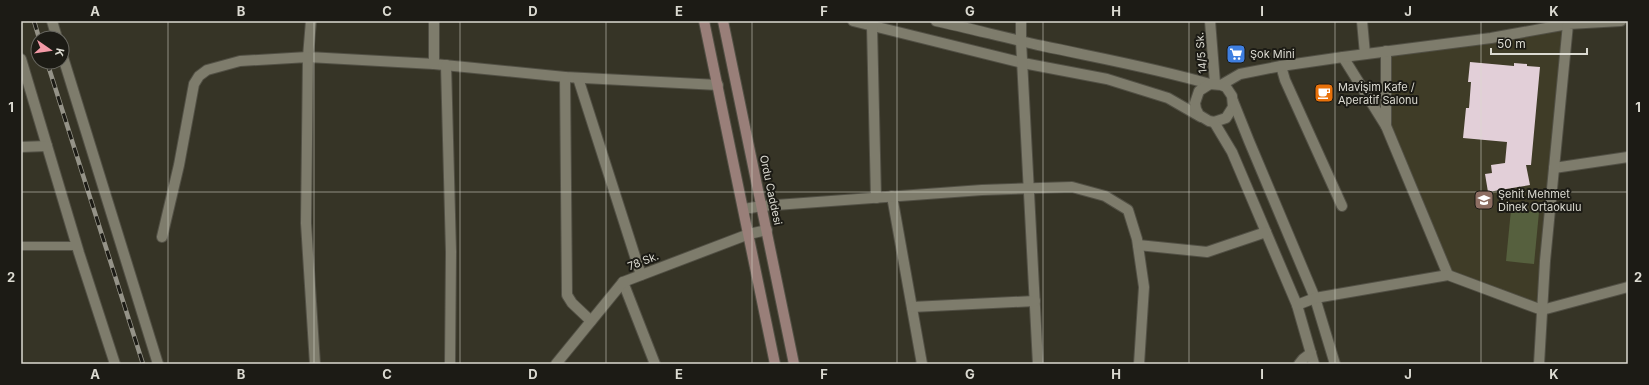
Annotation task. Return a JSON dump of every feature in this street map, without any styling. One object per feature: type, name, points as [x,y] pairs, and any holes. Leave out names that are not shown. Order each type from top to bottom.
[{"type":"main road","points":[[704,21],[775,364]]},
{"type":"main road","name":"Ordu Caddesi","points":[[723,21],[794,364]]},
{"type":"street","points":[[312,21],[308,57],[306,223],[315,364]]},
{"type":"street","points":[[434,21],[434,64]]},
{"type":"street","points":[[853,21],[1023,63],[1115,82],[1168,98],[1209,120],[1232,152],[1297,305],[1314,364]]},
{"type":"street","points":[[938,21],[1021,41],[1177,74],[1215,84],[1229,91],[1315,298],[1334,364]]},
{"type":"street","points":[[1021,21],[1038,364]]},
{"type":"street","name":"14/5 Sk.","points":[[1210,21],[1215,84]]},
{"type":"street","points":[[1362,21],[1365,54]]},
{"type":"street","points":[[1233,101],[1230,113],[1226,118],[1209,120],[1199,115],[1195,103],[1199,91],[1215,84],[1240,74],[1281,66],[1491,38],[1568,22],[1621,21]]},
{"type":"street","points":[[1539,364],[1545,261],[1568,22]]},
{"type":"street","points":[[872,26],[876,198]]},
{"type":"street","points":[[1386,51],[1386,126]]},
{"type":"street","points":[[162,237],[179,165],[194,84],[199,76],[208,70],[240,61],[308,57],[434,64],[578,78],[718,85]]},
{"type":"street","points":[[1342,57],[1386,126],[1448,275]]},
{"type":"street","points":[[21,62],[77,246],[115,364]]},
{"type":"street","points":[[446,65],[451,252],[450,364]]},
{"type":"street","points":[[1281,66],[1284,80],[1342,206]]},
{"type":"street","points":[[67,70],[158,364]]},
{"type":"street","points":[[565,77],[567,295],[572,303],[591,321]]},
{"type":"street","points":[[578,78],[641,275]]},
{"type":"street","points":[[21,147],[47,146]]},
{"type":"street","points":[[1554,168],[1628,157]]},
{"type":"street","points":[[744,209],[762,206],[892,196],[1030,188],[1072,187],[1105,196],[1128,210],[1138,245],[1144,286],[1139,364]]},
{"type":"street","points":[[892,196],[922,364]]},
{"type":"street","name":"78 Sk.","points":[[556,364],[623,282],[749,234],[767,230]]},
{"type":"street","points":[[1138,245],[1207,252],[1266,232]]},
{"type":"street","points":[[1297,305],[1315,298],[1448,275],[1542,310],[1628,286]]},
{"type":"street","points":[[623,282],[655,364]]},
{"type":"street","points":[[912,307],[1035,301]]},
{"type":"street","points":[[1299,364],[1311,353]]},
{"type":"lane","points":[[21,246],[77,246]]},
{"type":"shaded area","name":"Şehit Mehmet Dinek Ortaokulu","points":[[1568,24],[1542,310],[1448,275],[1386,126],[1386,51]]},
{"type":"green space","points":[[1511,210],[1539,212],[1534,264],[1506,261]]},
{"type":"building","points":[[1470,62],[1514,66],[1514,63],[1540,67],[1531,165],[1526,165],[1530,185],[1488,192],[1485,174],[1492,173],[1491,165],[1505,163],[1507,142],[1463,138],[1466,108],[1469,108],[1471,82],[1468,82]]},
{"type":"railway","points":[[34,21],[37,30]]},
{"type":"railway","points":[[50,70],[143,364]]},
{"type":"place","name":"Şok Mini","points":[[1236,54]]},
{"type":"place","name":"Mavişim Kafe / Aperatif Salonu","points":[[1324,93]]},
{"type":"place","name":"Şehit Mehmet Dinek Ortaokulu","points":[[1484,200]]}]
